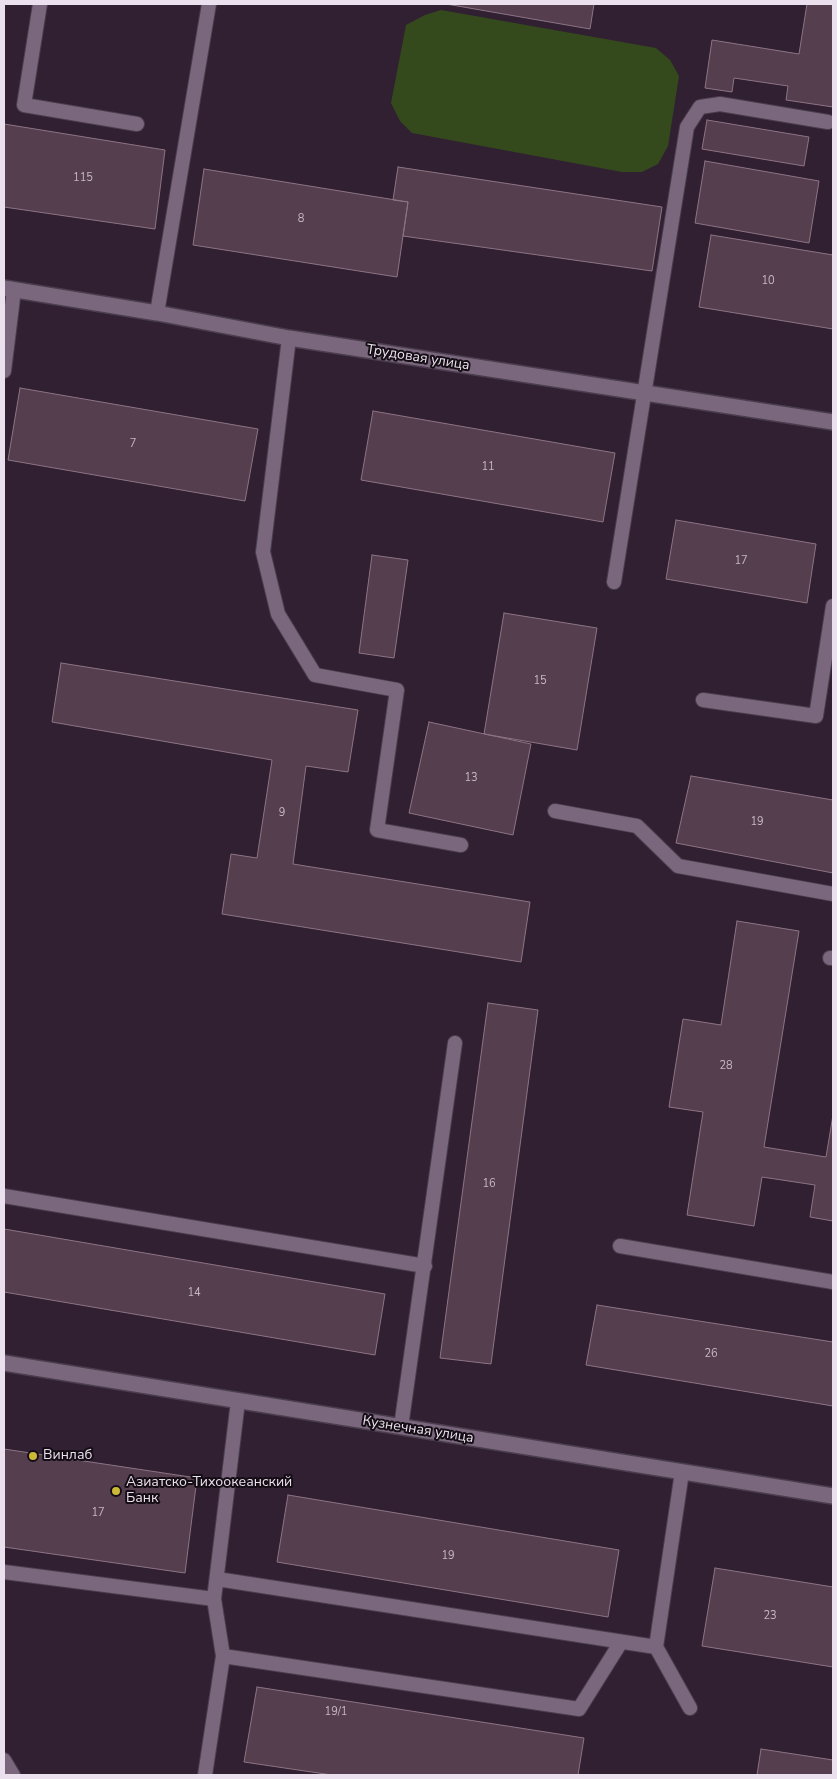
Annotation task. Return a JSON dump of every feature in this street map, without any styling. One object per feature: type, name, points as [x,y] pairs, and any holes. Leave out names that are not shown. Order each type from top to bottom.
[{"type":"street","name":"Трудовая улица","points":[[9,289],[157,313],[289,338],[833,422]]},
{"type":"street","name":"Кузнечная улица","points":[[4,1363],[833,1496]]},
{"type":"lane","points":[[40,4],[24,105],[137,124]]},
{"type":"lane","points":[[157,313],[209,4]]},
{"type":"lane","points":[[614,582],[687,127],[700,107],[720,104],[828,122]]},
{"type":"lane","points":[[4,371],[9,289]]},
{"type":"lane","points":[[289,338],[263,552],[278,614],[315,675],[397,690],[377,830],[461,846]]},
{"type":"lane","points":[[703,700],[816,716],[833,606]]},
{"type":"lane","points":[[555,811],[637,826],[678,866],[833,894]]},
{"type":"lane","points":[[401,1427],[456,1043]]},
{"type":"lane","points":[[4,1196],[425,1266]]},
{"type":"lane","points":[[620,1246],[833,1282]]},
{"type":"lane","points":[[205,1775],[223,1656],[214,1599],[238,1401]]},
{"type":"lane","points":[[682,1472],[656,1647],[690,1708]]},
{"type":"lane","points":[[4,1572],[214,1599]]},
{"type":"lane","points":[[217,1579],[656,1647]]},
{"type":"lane","points":[[223,1656],[579,1709],[621,1642]]},
{"type":"lane","points":[[4,1760],[13,1775]]},
{"type":"green space","points":[[441,10],[656,48],[670,60],[679,76],[668,146],[658,164],[642,172],[622,172],[412,133],[400,121],[391,103],[406,25],[425,15]]},
{"type":"building","points":[[446,4],[594,4],[590,29]]},
{"type":"building","points":[[807,4],[833,4],[833,107],[786,100],[788,86],[734,78],[732,92],[705,88],[712,40],[799,54]]},
{"type":"building","points":[[707,120],[809,137],[804,166],[702,149]]},
{"type":"building","points":[[4,124],[165,150],[155,229],[4,207]]},
{"type":"building","points":[[705,161],[819,181],[809,243],[695,223]]},
{"type":"building","points":[[398,167],[662,207],[652,271],[403,236],[408,202],[393,200]]},
{"type":"building","points":[[204,169],[408,202],[397,277],[193,245]]},
{"type":"building","points":[[711,235],[833,255],[833,329],[699,307]]},
{"type":"building","points":[[20,388],[258,429],[245,501],[8,460]]},
{"type":"building","points":[[373,411],[615,453],[603,522],[361,480]]},
{"type":"building","points":[[676,520],[816,544],[807,603],[666,579]]},
{"type":"building","points":[[372,555],[408,560],[394,658],[359,653]]},
{"type":"building","points":[[504,613],[597,628],[577,750],[484,734]]},
{"type":"building","points":[[61,663],[358,710],[348,772],[306,766],[293,864],[530,902],[521,962],[222,914],[231,854],[257,858],[272,760],[52,722]]},
{"type":"building","points":[[429,722],[531,744],[513,835],[409,813]]},
{"type":"building","points":[[691,776],[833,800],[833,873],[676,843]]},
{"type":"building","points":[[737,921],[799,931],[764,1147],[826,1157],[833,1115],[833,1221],[810,1217],[815,1185],[762,1177],[754,1226],[687,1215],[703,1112],[669,1107],[683,1019],[721,1025]]},
{"type":"building","points":[[488,1003],[538,1010],[491,1364],[440,1358]]},
{"type":"building","points":[[4,1229],[385,1294],[375,1355],[4,1292]]},
{"type":"building","points":[[597,1305],[833,1342],[833,1406],[586,1365]]},
{"type":"building","points":[[4,1449],[197,1478],[185,1573],[4,1547]]},
{"type":"building","points":[[288,1495],[619,1550],[608,1617],[277,1562]]},
{"type":"building","points":[[715,1568],[833,1587],[833,1667],[702,1646]]},
{"type":"building","points":[[257,1687],[584,1738],[578,1775],[332,1775],[244,1762]]},
{"type":"building","points":[[761,1749],[833,1760],[833,1775],[757,1775]]},
{"type":"place","name":"Винлаб","points":[[33,1456]]},
{"type":"place","name":"Азиатско-Тихоокеанский Банк","points":[[116,1491]]}]
